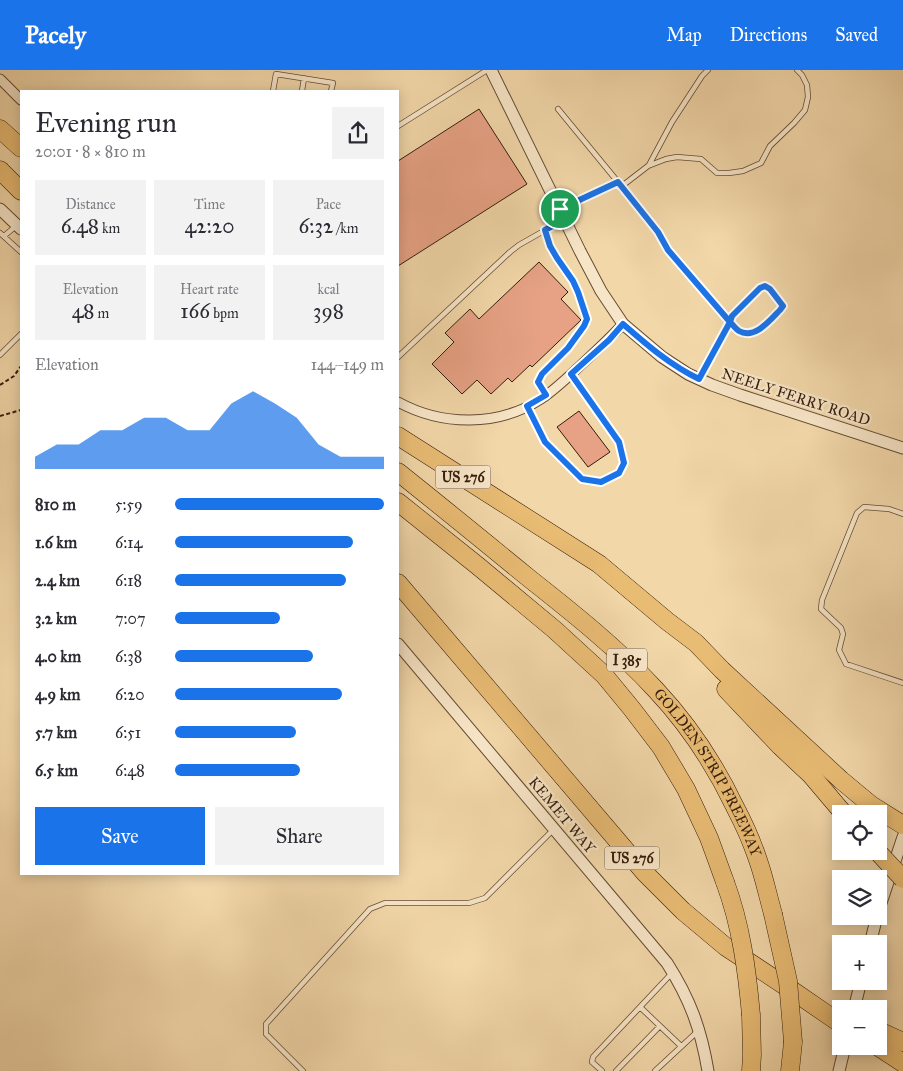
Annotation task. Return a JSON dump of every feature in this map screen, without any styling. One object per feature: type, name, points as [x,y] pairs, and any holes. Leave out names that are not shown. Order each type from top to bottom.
[{"type":"highway","points":[[0,129],[20,147]]},
{"type":"highway","points":[[0,170],[20,189]]},
{"type":"highway","name":"US 276","points":[[399,437],[599,564],[715,677],[780,746],[811,775],[836,805]]},
{"type":"highway","name":"GOLDEN STRIP FREEWAY","points":[[399,473],[601,636],[656,690],[716,771],[750,839],[773,914],[788,981],[793,1042],[790,1071]]},
{"type":"highway","name":"GOLDEN STRIP FREEWAY","points":[[399,503],[555,630],[604,675],[661,747],[686,789],[709,838],[730,895],[739,927],[748,975],[751,1015],[751,1071]]},
{"type":"highway","points":[[599,564],[696,643],[722,670],[841,780],[871,805],[903,825]]},
{"type":"highway","name":"US 276","points":[[399,584],[645,873],[683,911],[726,948],[832,1018]]},
{"type":"highway","points":[[885,860],[903,879]]},
{"type":"highway","points":[[796,993],[832,1009]]},
{"type":"highway","points":[[887,1035],[903,1042]]},
{"type":"highway","points":[[887,1053],[903,1063]]},
{"type":"street","name":"NEELY FERRY ROAD","points":[[489,70],[601,291],[623,324],[662,357],[688,374],[712,385],[740,396],[903,448]]},
{"type":"street","points":[[0,79],[20,99]]},
{"type":"street","points":[[0,209],[19,227]]},
{"type":"street","points":[[399,402],[432,416],[457,420],[499,417],[527,406],[546,395],[609,340],[623,324]]},
{"type":"street","name":"KEMET WAY","points":[[399,645],[650,942],[673,973],[690,1004],[699,1030],[708,1071]]},
{"type":"street","points":[[887,886],[903,838]]},
{"type":"street","points":[[839,1071],[843,1055]]},
{"type":"lane","points":[[399,125],[489,70]]},
{"type":"lane","points":[[648,166],[672,122],[702,76],[708,70]]},
{"type":"lane","points":[[399,356],[519,245],[545,230],[562,214],[620,184],[648,166],[677,157],[701,159],[717,173],[729,173],[743,171],[761,163],[770,146],[794,124],[805,110],[808,97],[807,85],[797,70]]},
{"type":"lane","points":[[274,90],[276,74],[333,83],[331,90]]},
{"type":"lane","points":[[302,90],[304,78]]},
{"type":"lane","points":[[558,109],[658,232],[668,250],[730,322],[741,332],[751,332],[760,329],[783,306],[770,289],[765,286],[760,288],[732,316],[730,322],[699,379]]},
{"type":"lane","points":[[19,227],[2,234],[20,251]]},
{"type":"lane","points":[[545,230],[550,246],[573,281],[587,319],[568,348],[542,374],[538,382],[546,395]]},
{"type":"lane","points":[[0,356],[20,335]]},
{"type":"lane","points":[[527,406],[545,442],[582,479],[601,482],[619,473],[624,463],[619,442],[571,374]]},
{"type":"lane","points":[[903,514],[889,509],[864,507],[857,513],[822,600],[821,609],[842,628],[839,650],[846,664],[903,683]]},
{"type":"lane","points":[[303,1071],[266,1034],[266,1024],[370,909],[385,903],[469,903],[486,898],[554,829]]},
{"type":"lane","points":[[602,1071],[592,1062],[593,1057],[673,973]]},
{"type":"lane","points":[[640,1007],[681,1046]]},
{"type":"lane","points":[[616,1071],[660,1026]]},
{"type":"lane","points":[[655,1071],[699,1030]]},
{"type":"path","points":[[0,385],[14,376],[20,367]]},
{"type":"path","points":[[0,416],[20,410]]},
{"type":"building","points":[[479,109],[527,184],[399,265],[399,160]]},
{"type":"building","points":[[539,262],[568,292],[561,299],[581,320],[532,367],[530,365],[512,382],[508,378],[491,394],[477,380],[462,394],[432,364],[454,342],[445,333],[470,309],[479,319]]},
{"type":"building","points":[[579,411],[610,452],[588,467],[557,427]]},
{"type":"route","points":[[560,209],[565,219],[545,230],[550,246],[573,281],[587,319],[568,348],[542,374],[538,382],[546,395],[527,406],[545,442],[582,479],[601,482],[619,473],[624,463],[619,442],[571,374],[609,340],[623,324],[662,357],[699,379],[730,322],[741,332],[751,332],[760,329],[783,306],[770,289],[765,286],[760,288],[732,316],[730,322],[668,250],[658,232],[618,182],[560,209]]}]
